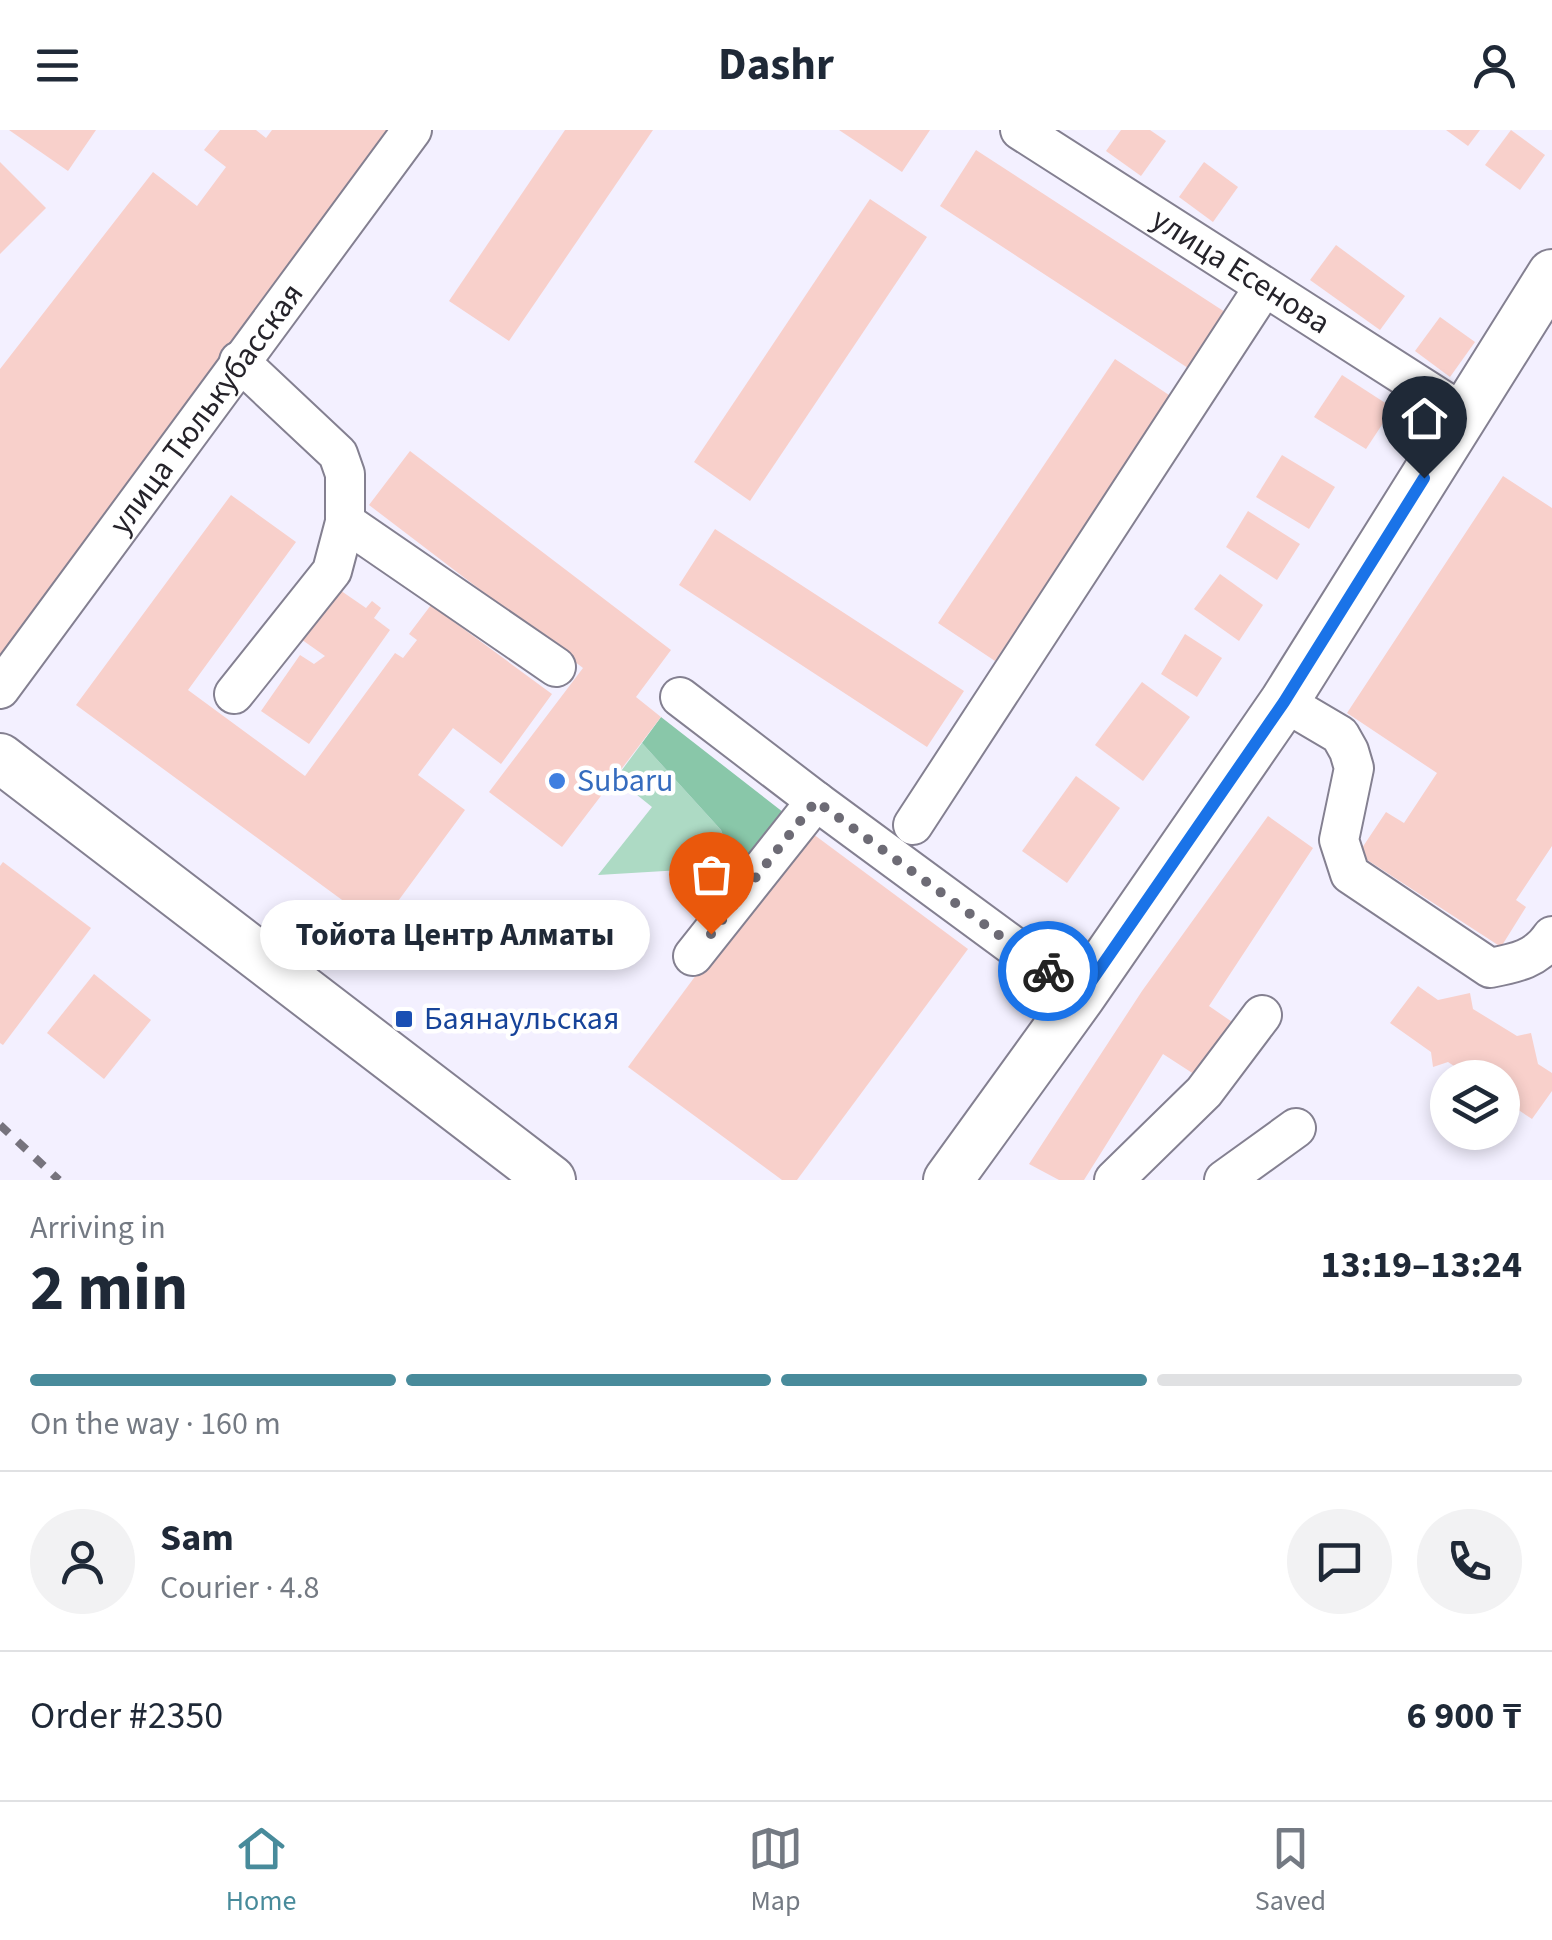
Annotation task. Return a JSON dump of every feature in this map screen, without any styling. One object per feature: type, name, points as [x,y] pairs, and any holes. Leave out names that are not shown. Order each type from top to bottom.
[{"type":"main road","points":[[948,1180],[1284,702],[1552,274]]},
{"type":"main road","points":[[0,758],[551,1180]]},
{"type":"street","name":"улица Тюлькубасская","points":[[0,688],[412,130]]},
{"type":"street","name":"улица Есенова","points":[[1020,130],[1464,414]]},
{"type":"street","points":[[913,826],[1264,288]]},
{"type":"street","points":[[234,694],[332,572],[345,522],[345,474],[338,454],[239,361]]},
{"type":"street","points":[[345,522],[556,667]]},
{"type":"street","points":[[680,696],[1081,996]]},
{"type":"street","points":[[1284,702],[1340,735],[1349,750],[1354,768],[1339,840],[1350,874],[1490,968],[1552,975]]},
{"type":"street","points":[[694,956],[816,801]]},
{"type":"street","points":[[1490,968],[1522,962],[1536,954],[1552,936]]},
{"type":"street","points":[[1114,1180],[1204,1092],[1262,1015]]},
{"type":"street","points":[[1224,1180],[1296,1128]]},
{"type":"green space","points":[[661,717],[788,816],[738,876],[721,830],[642,743]]},
{"type":"green space","points":[[642,743],[721,830],[738,876],[727,891],[698,869],[598,875],[652,807],[616,778]]},
{"type":"building","points":[[9,130],[96,130],[68,171]]},
{"type":"building","points":[[220,130],[256,130],[266,138],[272,130],[391,130],[0,655],[0,369],[153,172],[197,206],[226,167],[204,150]]},
{"type":"building","points":[[565,130],[653,130],[509,341],[449,301]]},
{"type":"building","points":[[839,130],[930,130],[902,172]]},
{"type":"building","points":[[1121,130],[1150,130],[1166,141],[1141,176],[1106,151]]},
{"type":"building","points":[[1446,130],[1480,130],[1468,146]]},
{"type":"building","points":[[1511,130],[1545,155],[1520,190],[1485,165]]},
{"type":"building","points":[[976,150],[1225,312],[1188,368],[940,206]]},
{"type":"building","points":[[0,162],[46,208],[0,254]]},
{"type":"building","points":[[1204,162],[1238,187],[1213,222],[1179,197]]},
{"type":"building","points":[[870,199],[927,237],[750,501],[694,462]]},
{"type":"building","points":[[1336,245],[1405,296],[1380,330],[1310,280]]},
{"type":"building","points":[[1440,317],[1475,342],[1450,377],[1415,351]]},
{"type":"building","points":[[1115,359],[1172,397],[995,661],[938,623]]},
{"type":"building","points":[[1342,375],[1393,408],[1366,449],[1314,417]]},
{"type":"building","points":[[410,451],[671,650],[636,697],[661,717],[562,847],[489,792],[583,668],[369,505]]},
{"type":"building","points":[[1282,455],[1335,487],[1309,529],[1256,497]]},
{"type":"building","points":[[1503,476],[1552,508],[1552,846],[1516,900],[1526,907],[1501,947],[1358,854],[1386,812],[1404,823],[1437,773],[1347,713]]},
{"type":"building","points":[[231,495],[296,542],[188,690],[305,776],[395,653],[403,658],[417,640],[409,634],[431,605],[552,694],[501,764],[453,728],[418,775],[465,810],[379,927],[76,705]]},
{"type":"building","points":[[1248,511],[1300,544],[1277,580],[1226,547]]},
{"type":"building","points":[[715,529],[964,691],[927,747],[679,585]]},
{"type":"building","points":[[1220,574],[1263,605],[1239,641],[1194,609]]},
{"type":"building","points":[[334,586],[366,608],[372,601],[381,608],[374,618],[390,630],[309,744],[261,711],[300,655],[314,664],[325,656],[298,637]]},
{"type":"building","points":[[1185,634],[1222,658],[1197,697],[1161,674]]},
{"type":"building","points":[[1142,682],[1190,717],[1143,781],[1095,745]]},
{"type":"building","points":[[1076,776],[1120,808],[1067,883],[1022,851]]},
{"type":"building","points":[[1268,816],[1313,848],[1209,1006],[1238,1026],[1200,1078],[1163,1054],[1084,1180],[1059,1180],[1029,1164],[1142,991]]},
{"type":"building","points":[[805,828],[968,949],[797,1180],[782,1180],[628,1067]]},
{"type":"building","points":[[3,862],[91,928],[3,1045],[0,866]]},
{"type":"building","points":[[94,974],[151,1020],[104,1079],[47,1033]]},
{"type":"building","points":[[1418,986],[1438,1000],[1470,993],[1473,1009],[1517,1036],[1531,1033],[1538,1064],[1552,1073],[1552,1091],[1532,1119],[1520,1111],[1520,1060],[1432,1060],[1431,1052],[1390,1023]]},
{"type":"railway","points":[[0,1125],[59,1180]]},
{"type":"way so far","points":[[711,934],[816,801],[1048,971]]},
{"type":"place","name":"Subaru","points":[[557,781]]},
{"type":"place","name":"Тойота Центр Алматы","points":[[711,934]]},
{"type":"place","name":"Баянаульская","points":[[404,1019]]},
{"type":"route","points":[[1048,971],[1081,996],[1284,702],[1424,478]]}]
